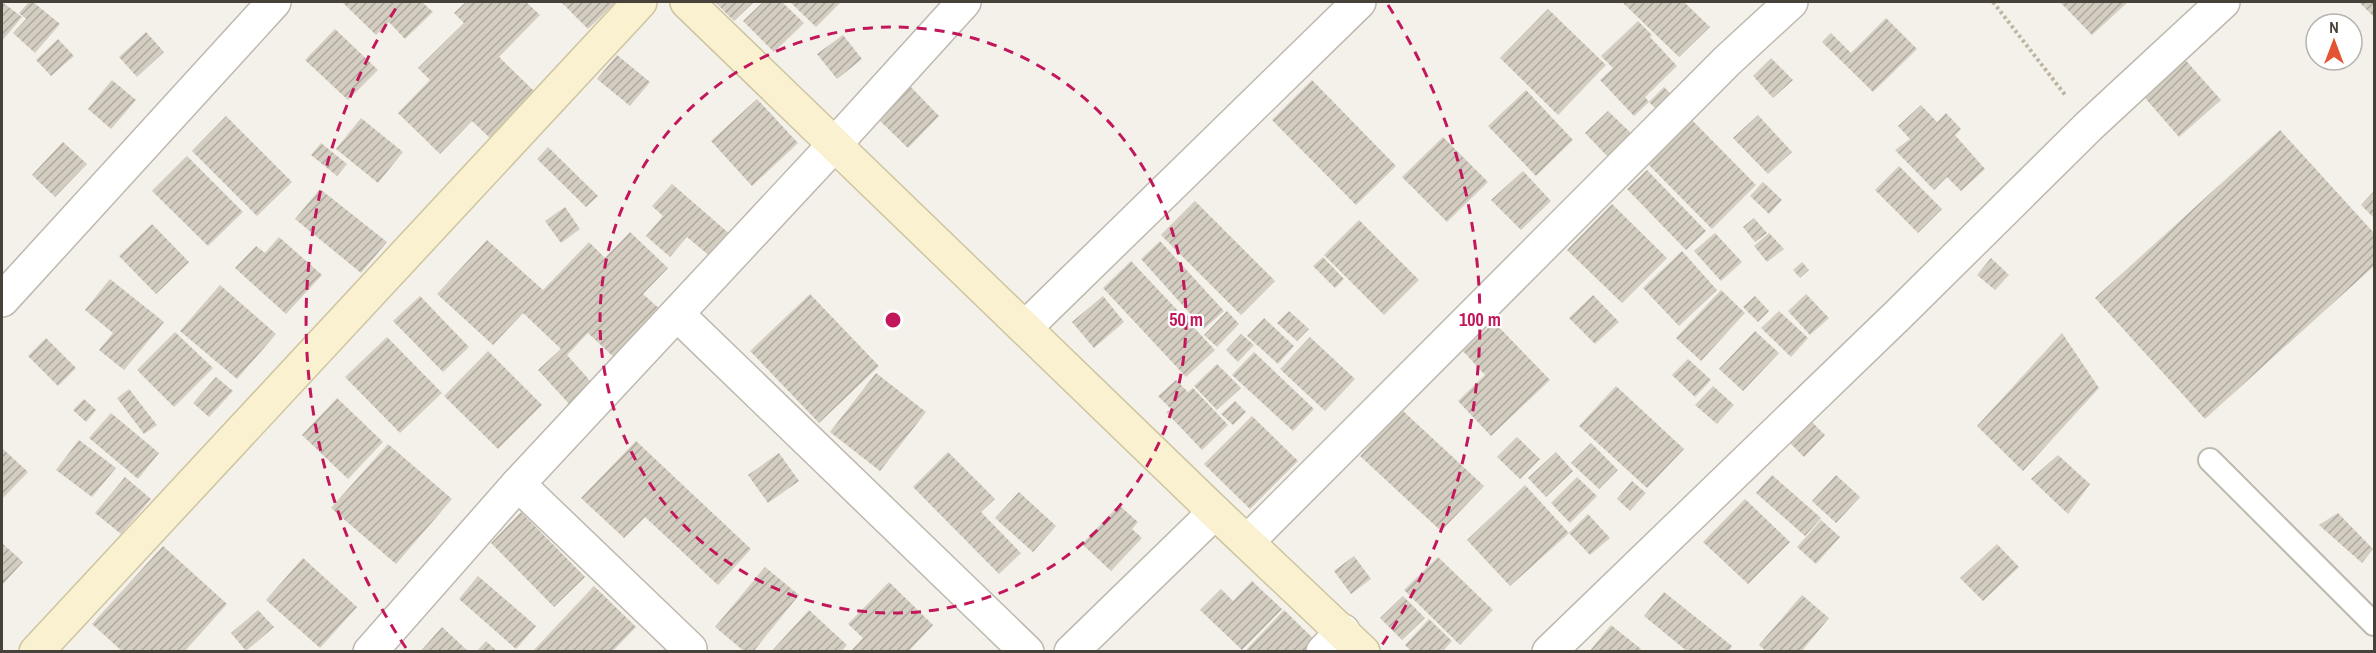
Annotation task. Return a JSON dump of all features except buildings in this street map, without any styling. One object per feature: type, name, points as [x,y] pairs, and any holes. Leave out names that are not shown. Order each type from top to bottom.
[{"type":"street","points":[[2,300],[274,2]]},
{"type":"street","points":[[36,651],[640,2]]},
{"type":"street","points":[[687,2],[1246,542],[1343,645]]},
{"type":"street","points":[[370,651],[518,484],[964,2]]},
{"type":"street","points":[[1026,327],[1359,2]]},
{"type":"street","points":[[1246,542],[1710,78],[1791,2]]},
{"type":"street","points":[[1549,651],[1899,314],[2089,126],[2223,2]]},
{"type":"street","points":[[677,314],[1027,651]]},
{"type":"street","points":[[518,484],[690,651]]},
{"type":"street","points":[[1071,651],[1215,512]]},
{"type":"lane","points":[[2211,460],[2374,624]]},
{"type":"path","points":[[1994,2],[2089,126]]}]
